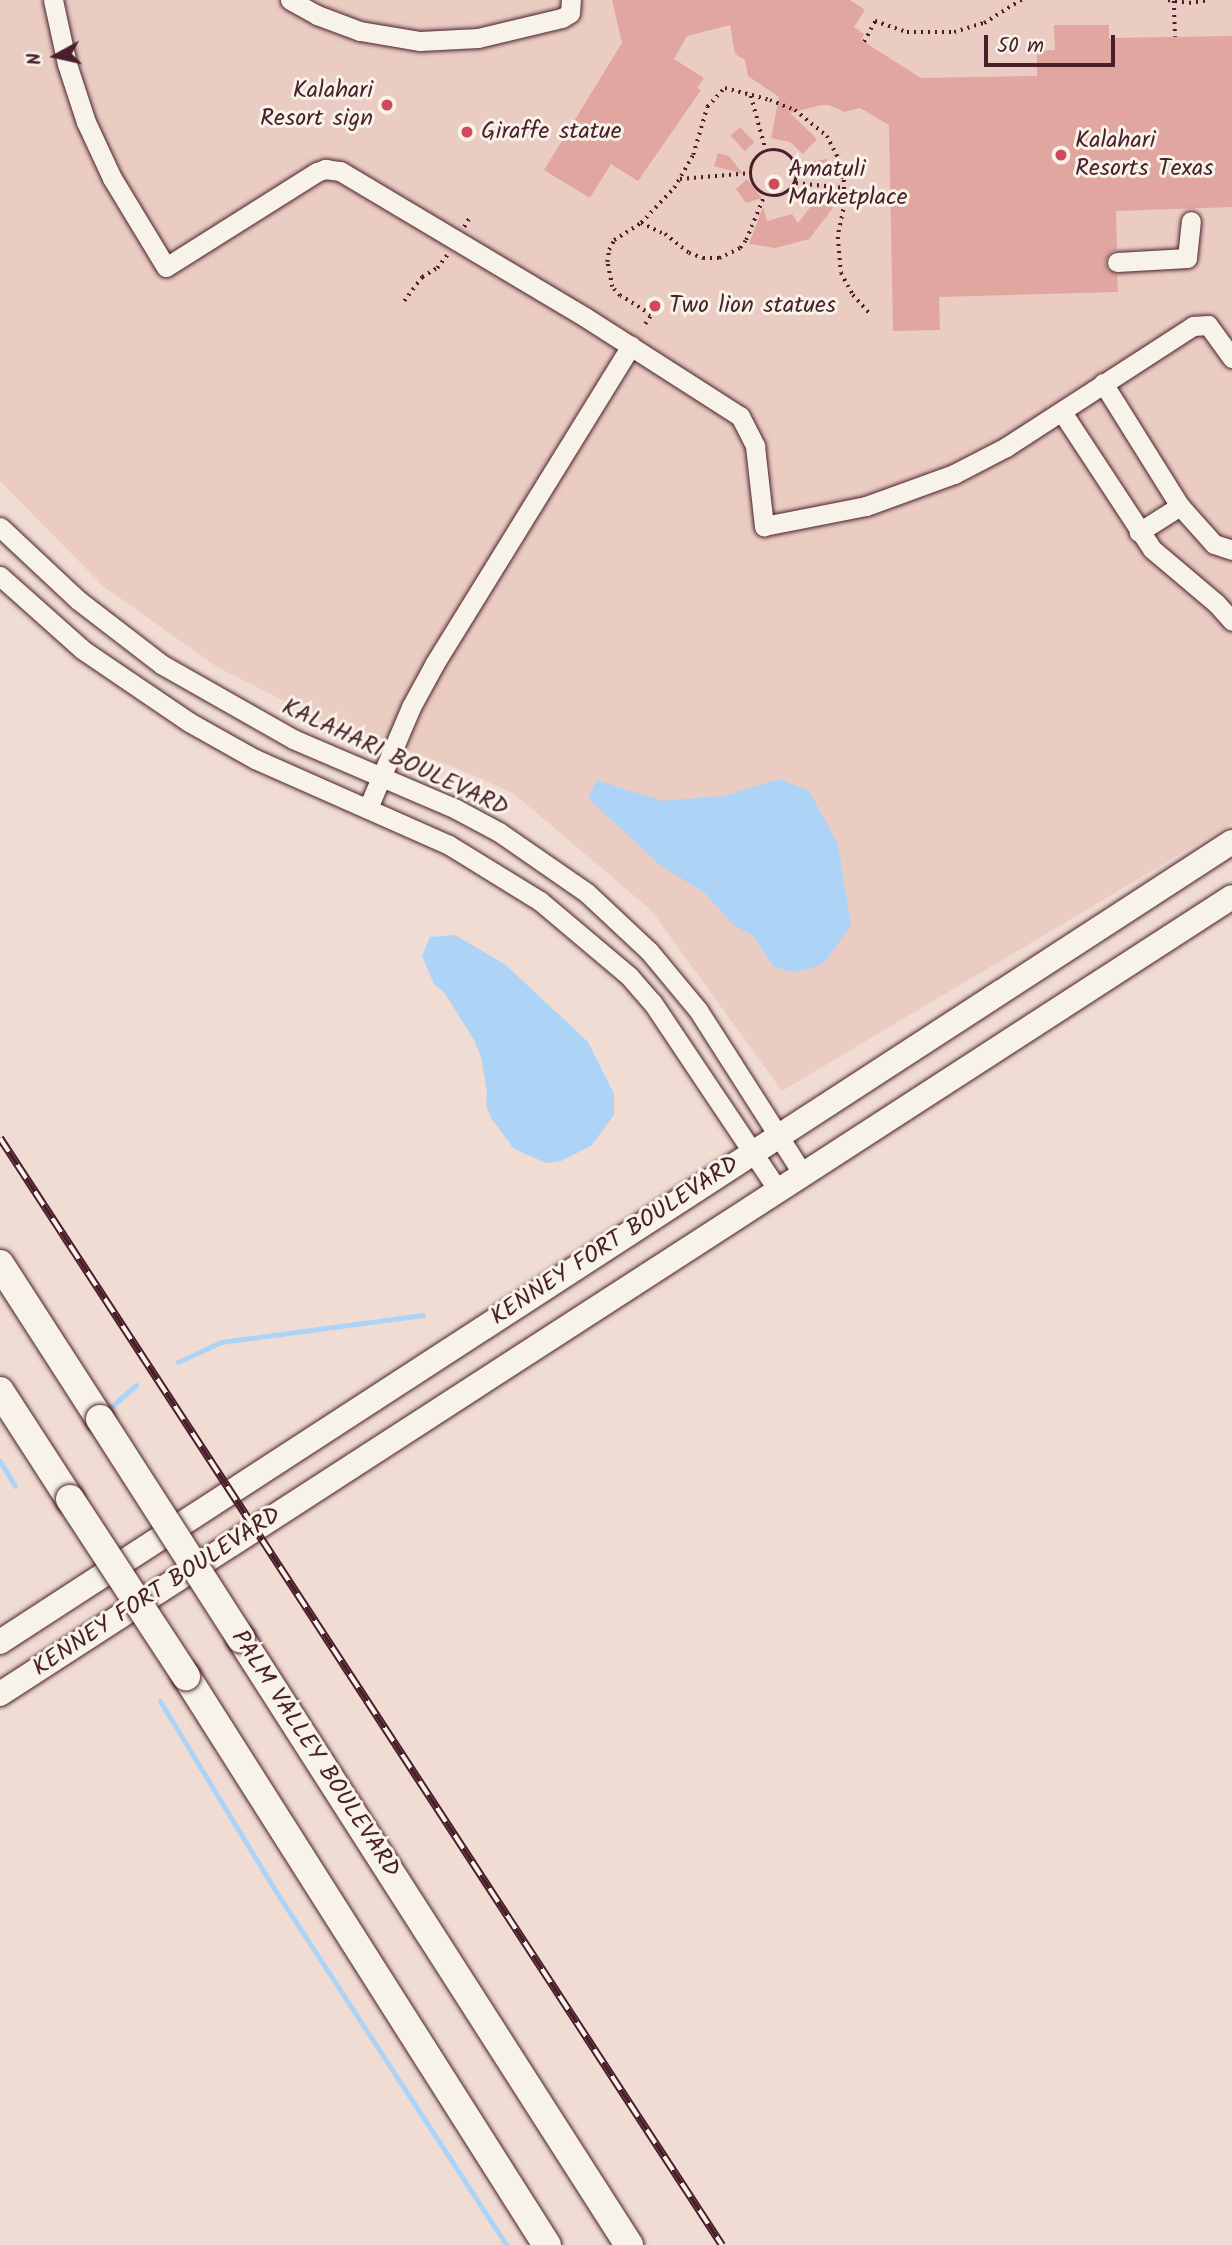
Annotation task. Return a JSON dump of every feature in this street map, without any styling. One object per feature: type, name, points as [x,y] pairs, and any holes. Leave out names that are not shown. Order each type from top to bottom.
[{"type":"highway","name":"PALM VALLEY BOULEVARD","points":[[0,1264],[629,2245]]},
{"type":"highway","points":[[0,1391],[186,1676],[547,2245]]},
{"type":"main road","name":"KENNEY FORT BOULEVARD","points":[[0,1642],[1232,842]]},
{"type":"main road","name":"KENNEY FORT BOULEVARD","points":[[0,1694],[1232,897]]},
{"type":"street","points":[[53,0],[67,64],[86,122],[112,178],[166,267],[317,172],[332,169],[348,175],[730,409],[745,422],[755,446],[764,526],[831,515],[929,484],[989,457],[1199,325],[1213,330],[1232,358]]},
{"type":"street","points":[[290,0],[317,15],[360,31],[419,41],[478,38],[562,18],[570,13],[571,0]]},
{"type":"street","points":[[1117,261],[1187,258],[1191,221]]},
{"type":"street","points":[[368,808],[411,708],[435,663],[631,346]]},
{"type":"street","points":[[1103,383],[1180,506],[1214,544],[1232,551]]},
{"type":"street","points":[[1062,412],[1139,532],[1159,557],[1216,603],[1232,621]]},
{"type":"street","points":[[1139,532],[1180,506]]},
{"type":"street","name":"KALAHARI BOULEVARD","points":[[0,527],[87,608],[160,664],[293,739],[456,809],[499,832],[555,869],[620,921],[673,978],[698,1010],[803,1174]]},
{"type":"street","points":[[0,576],[41,616],[92,657],[189,722],[255,759],[449,845],[540,901],[629,976],[674,1031],[778,1190]]},
{"type":"path","points":[[863,42],[875,22],[907,32],[954,32],[984,23],[1021,0]]},
{"type":"path","points":[[1168,0],[1210,0]]},
{"type":"path","points":[[1174,1],[1175,37]]},
{"type":"path","points":[[645,324],[651,315],[620,296],[612,287],[607,262],[614,240],[641,223],[680,178],[693,155],[707,107],[725,88],[795,110],[812,121],[834,148],[841,163],[845,188],[838,237],[841,273],[853,295],[870,314]]},
{"type":"path","points":[[751,95],[766,151]]},
{"type":"path","points":[[777,149],[791,156],[798,170],[796,183],[784,195],[765,194],[756,188],[751,173],[756,158],[766,151],[777,149]]},
{"type":"path","points":[[680,178],[751,173]]},
{"type":"path","points":[[796,183],[845,188]]},
{"type":"path","points":[[641,223],[665,234],[689,253],[703,258],[719,258],[740,248],[746,240],[765,194]]},
{"type":"path","points":[[404,301],[422,277],[438,268],[451,249]]},
{"type":"shaded area","points":[[0,0],[1232,0],[1232,823],[782,1091],[651,910],[513,793],[451,766],[330,724],[217,667],[103,586],[0,481]]},
{"type":"water","points":[[779,779],[809,791],[838,844],[851,925],[824,963],[792,972],[773,966],[752,935],[733,925],[705,893],[661,866],[592,802],[589,794],[597,780],[662,801],[723,796]]},
{"type":"water","points":[[455,935],[506,965],[588,1042],[614,1094],[614,1115],[591,1146],[561,1161],[546,1163],[514,1149],[491,1118],[486,1105],[487,1092],[481,1057],[474,1040],[444,992],[434,984],[422,956],[430,937]]},
{"type":"building","name":"Kalahari Resorts Texas","points":[[612,0],[850,0],[865,10],[854,27],[864,34],[861,40],[921,78],[1037,76],[1037,51],[1055,50],[1054,25],[1109,25],[1109,38],[1232,36],[1232,207],[1116,211],[1117,250],[1110,252],[1105,262],[1107,269],[1117,274],[1118,292],[939,297],[940,330],[893,331],[889,125],[860,108],[844,112],[829,105],[821,105],[790,113],[817,139],[803,154],[790,142],[771,138],[779,97],[748,76],[745,60],[735,54],[730,25],[687,36],[674,59],[704,78],[697,88],[701,90],[638,181],[611,164],[590,198],[544,170],[622,43]]},
{"type":"building","points":[[740,127],[754,142],[745,151],[730,136]]},
{"type":"building","points":[[718,153],[729,156],[743,174],[714,166]]},
{"type":"building","points":[[827,159],[829,172],[809,175],[807,162]]},
{"type":"building","points":[[747,179],[762,198],[746,203],[736,189]]},
{"type":"building","points":[[818,197],[833,208],[809,239],[775,248],[749,244],[763,207],[767,221],[792,214],[798,223]]},
{"type":"waterway","points":[[178,1362],[221,1342],[423,1315]]},
{"type":"waterway","points":[[112,1406],[136,1385]]},
{"type":"waterway","points":[[0,1461],[15,1486]]},
{"type":"waterway","points":[[160,1701],[273,1887],[506,2245]]},
{"type":"railway","points":[[0,1138],[722,2245]]},
{"type":"place","name":"Kalahari Resort sign","points":[[387,105]]},
{"type":"place","name":"Giraffe statue","points":[[467,132]]},
{"type":"place","name":"Kalahari Resorts Texas","points":[[1061,155]]},
{"type":"place","name":"Amatuli Marketplace","points":[[774,184]]},
{"type":"place","name":"Two lion statues","points":[[655,306]]}]
